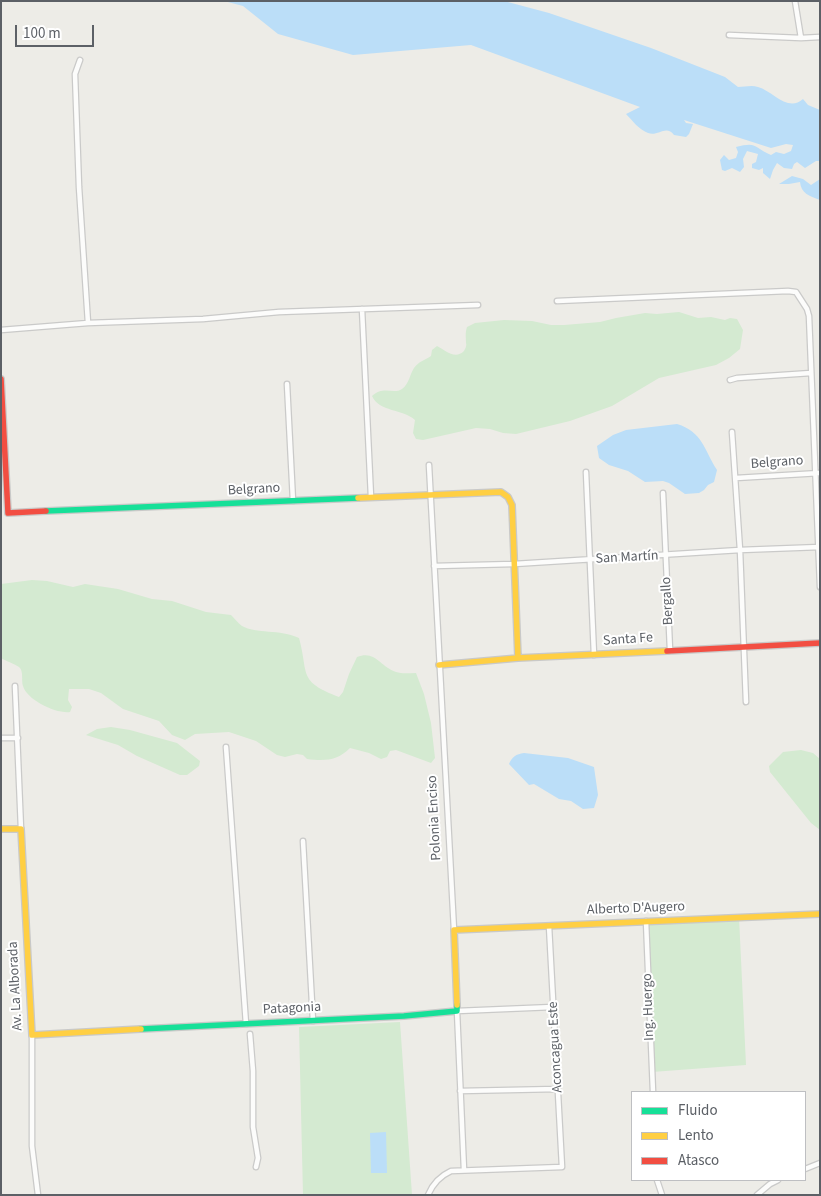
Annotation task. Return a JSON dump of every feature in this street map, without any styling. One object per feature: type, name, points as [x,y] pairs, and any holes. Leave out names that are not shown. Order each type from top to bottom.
[{"type":"main road","name":"Belgrano","points":[[1,380],[8,513],[501,492],[510,498],[512,505],[514,564]]},
{"type":"main road","points":[[514,564],[518,658]]},
{"type":"main road","name":"Santa Fe","points":[[439,665],[518,658],[820,643]]},
{"type":"main road","points":[[1,829],[21,829]]},
{"type":"main road","name":"Av. La Alborada","points":[[21,829],[32,1035]]},
{"type":"main road","name":"Alberto D'Augero","points":[[454,930],[820,914]]},
{"type":"main road","name":"Polonia Enciso","points":[[454,930],[457,1011]]},
{"type":"main road","name":"Patagonia","points":[[32,1035],[249,1028],[313,1021],[457,1011]]},
{"type":"street","points":[[796,1],[801,38]]},
{"type":"street","points":[[729,35],[820,37]]},
{"type":"street","points":[[80,60],[75,74],[79,188],[88,323]]},
{"type":"street","points":[[557,301],[788,290],[796,292],[807,309],[809,316],[810,373],[817,473],[820,587]]},
{"type":"street","points":[[1,330],[88,323],[203,319],[279,312],[478,304]]},
{"type":"street","points":[[362,309],[371,497]]},
{"type":"street","points":[[730,380],[810,373]]},
{"type":"street","points":[[287,384],[293,501]]},
{"type":"street","points":[[732,432],[740,550],[746,702]]},
{"type":"street","name":"Polonia Enciso","points":[[430,465],[454,930]]},
{"type":"street","points":[[586,472],[594,655]]},
{"type":"street","name":"Belgrano","points":[[736,478],[817,473]]},
{"type":"street","name":"Bergallo","points":[[664,493],[670,650]]},
{"type":"street","name":"San Martín","points":[[434,566],[514,564],[819,547]]},
{"type":"street","name":"Av. La Alborada","points":[[15,686],[21,829]]},
{"type":"street","points":[[1,738],[18,738]]},
{"type":"street","points":[[226,747],[253,1071],[253,1127],[258,1158],[256,1167]]},
{"type":"street","points":[[304,841],[313,1021]]},
{"type":"street","name":"Ing. Huergo","points":[[646,921],[653,1091]]},
{"type":"street","name":"Aconcagua Este","points":[[464,1170],[562,1168],[549,926]]},
{"type":"street","name":"Patagonia","points":[[457,1011],[553,1007]]},
{"type":"street","name":"Polonia Enciso","points":[[457,1011],[464,1170]]},
{"type":"street","name":"Av. La Alborada","points":[[32,1035],[32,1146],[38,1195]]},
{"type":"street","points":[[460,1091],[558,1089]]},
{"type":"street","points":[[806,1169],[820,1163]]},
{"type":"street","points":[[428,1195],[434,1182],[440,1176],[451,1171],[464,1170]]},
{"type":"street","points":[[657,1181],[662,1195]]},
{"type":"street","points":[[756,1195],[776,1181]]},
{"type":"green space","points":[[679,312],[698,318],[737,319],[743,330],[740,349],[716,365],[659,378],[612,406],[570,421],[516,434],[476,428],[423,440],[416,439],[413,433],[415,420],[410,416],[380,405],[372,396],[380,391],[399,391],[402,389],[416,366],[431,356],[432,350],[437,346],[450,353],[461,354],[466,346],[467,327],[475,323],[504,320],[564,325],[600,322],[645,313]]},
{"type":"green space","points":[[32,580],[47,581],[73,587],[85,584],[118,589],[152,599],[172,601],[206,612],[231,615],[242,626],[254,630],[292,635],[299,638],[305,668],[311,681],[316,686],[339,697],[343,692],[357,657],[363,655],[373,657],[396,672],[416,673],[424,694],[431,723],[435,758],[431,763],[396,750],[390,751],[387,757],[381,759],[369,753],[350,748],[335,758],[330,759],[307,759],[303,755],[297,754],[285,757],[277,755],[256,741],[229,732],[195,734],[185,740],[172,735],[159,721],[123,709],[101,693],[89,689],[69,689],[68,700],[72,707],[70,712],[57,711],[43,705],[26,691],[22,684],[19,667],[1,658],[1,584]]},
{"type":"green space","points":[[111,727],[130,730],[177,743],[200,761],[199,766],[187,775],[180,775],[137,756],[118,745],[86,735],[97,729]]},
{"type":"green space","points":[[801,750],[813,753],[820,759],[820,830],[811,823],[770,772],[769,766],[783,752]]},
{"type":"green space","points":[[739,917],[746,1065],[652,1072],[646,921]]},
{"type":"green space","points":[[400,1022],[412,1195],[303,1195],[299,1027]]},
{"type":"water","points":[[224,1],[504,1],[549,13],[651,48],[725,77],[738,87],[758,87],[780,100],[792,104],[803,99],[808,105],[820,110],[820,161],[816,161],[805,168],[797,162],[792,169],[784,168],[777,163],[770,179],[763,173],[763,168],[759,170],[752,168],[752,164],[756,162],[758,154],[747,151],[743,159],[744,167],[740,172],[732,168],[725,171],[722,170],[720,160],[724,155],[729,160],[736,158],[738,152],[736,147],[752,145],[771,155],[776,152],[784,154],[791,151],[793,145],[786,144],[771,148],[684,120],[686,123],[693,124],[686,137],[674,135],[668,131],[648,133],[638,127],[626,114],[640,107],[471,45],[353,55],[278,34],[243,6]]},
{"type":"water","points":[[792,176],[803,179],[811,185],[820,179],[820,200],[806,194],[800,182],[779,184]]},
{"type":"water","points":[[677,424],[686,427],[698,437],[717,470],[714,482],[699,493],[685,494],[663,481],[645,482],[628,471],[609,465],[599,458],[597,446],[613,435],[626,430]]},
{"type":"water","points":[[524,753],[568,758],[594,767],[598,795],[594,808],[583,809],[571,801],[559,799],[534,784],[529,785],[509,764],[515,756]]},
{"type":"water","points":[[386,1132],[387,1173],[371,1173],[370,1133]]},
{"type":"traffic: fast","points":[[46,511],[358,498]]},
{"type":"traffic: fast","points":[[141,1029],[404,1016],[457,1011],[457,1005]]},
{"type":"traffic: slow","points":[[358,498],[501,492],[508,497],[512,505],[518,658]]},
{"type":"traffic: slow","points":[[439,665],[518,658],[667,651]]},
{"type":"traffic: slow","points":[[1,829],[21,829],[32,1035],[141,1029]]},
{"type":"traffic: slow","points":[[457,1005],[454,930],[820,914]]},
{"type":"traffic: jam","points":[[1,379],[8,513],[46,511]]},
{"type":"traffic: jam","points":[[667,651],[820,643]]}]
